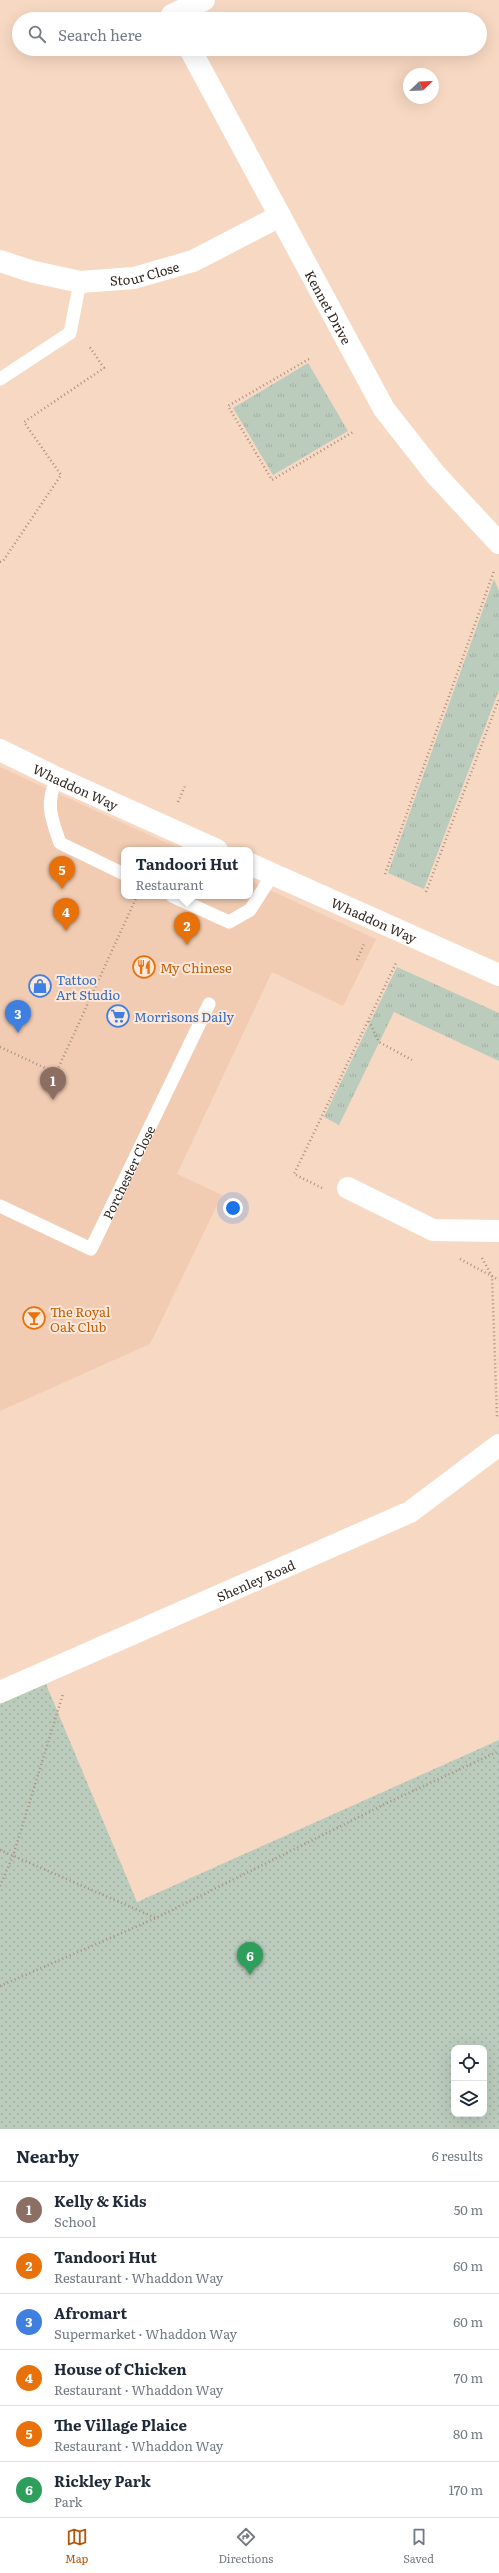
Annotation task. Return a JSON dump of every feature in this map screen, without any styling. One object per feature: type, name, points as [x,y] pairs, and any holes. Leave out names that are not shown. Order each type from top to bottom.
[{"type":"street","points":[[170,11],[204,0]]},
{"type":"street","name":"Kennet Drive","points":[[194,56],[384,409],[435,474],[499,543]]},
{"type":"street","name":"Stour Close","points":[[0,261],[30,271],[80,282],[134,278],[193,260],[280,216]]},
{"type":"street","name":"Whaddon Way","points":[[0,750],[57,778],[210,847]]},
{"type":"street","name":"Whaddon Way","points":[[253,865],[499,975]]},
{"type":"street","points":[[339,1190],[434,1230],[499,1231]]},
{"type":"street","name":"Shenley Road","points":[[0,1692],[410,1512],[499,1445]]},
{"type":"lane","points":[[0,379],[70,333],[80,282]]},
{"type":"lane","points":[[57,778],[50,793],[50,815],[60,843],[121,873]]},
{"type":"lane","points":[[179,899],[229,922],[250,910],[274,874]]},
{"type":"lane","name":"Porchester Close","points":[[0,1206],[91,1249],[209,1004]]},
{"type":"path","points":[[0,562],[3,561],[61,475],[24,422],[104,368],[86,343]]},
{"type":"path","points":[[309,359],[228,406],[272,480],[353,432]]},
{"type":"path","points":[[385,874],[494,571]]},
{"type":"path","points":[[426,892],[499,699]]},
{"type":"path","points":[[175,807],[185,786]]},
{"type":"path","points":[[0,1047],[56,1073],[136,899]]},
{"type":"path","points":[[357,960],[366,940]]},
{"type":"path","points":[[339,1190],[294,1174],[396,963]]},
{"type":"path","points":[[368,1020],[379,1042],[412,1060]]},
{"type":"path","points":[[467,1231],[492,1276],[497,1417]]},
{"type":"path","points":[[457,1258],[499,1280]]},
{"type":"path","points":[[0,1886],[13,1856],[63,1694],[56,1668]]},
{"type":"path","points":[[0,1986],[156,1918],[387,1803],[499,1751]]},
{"type":"path","points":[[0,1850],[156,1918]]},
{"type":"shaded area","points":[[0,767],[175,847],[121,847],[121,899],[253,899],[253,882],[376,939],[343,1006],[272,972],[177,1174],[222,1195],[150,1344],[0,1411]]},
{"type":"green space","points":[[308,363],[348,431],[273,475],[233,408]]},
{"type":"green space","points":[[494,579],[499,591],[499,690],[424,889],[388,873]]},
{"type":"green space","points":[[397,967],[499,1013],[499,1061],[394,1012],[339,1125],[324,1117]]},
{"type":"green space","points":[[46,1684],[137,1902],[499,1740],[499,2129],[0,2129],[0,1704]]},
{"type":"place","name":"The Village Plaice","points":[[62,889]]},
{"type":"place","name":"House of Chicken","points":[[66,931]]},
{"type":"place","name":"Tandoori Hut","points":[[187,945]]},
{"type":"place","name":"My Chinese","points":[[144,967]]},
{"type":"place","name":"Tattoo Art Studio","points":[[40,986]]},
{"type":"place","name":"Morrisons Daily","points":[[118,1016]]},
{"type":"place","name":"Afromart","points":[[18,1033]]},
{"type":"place","name":"Kelly & Kids","points":[[53,1100]]},
{"type":"place","name":"The Royal Oak Club","points":[[34,1318]]},
{"type":"place","name":"Rickley Park","points":[[250,1975]]}]
